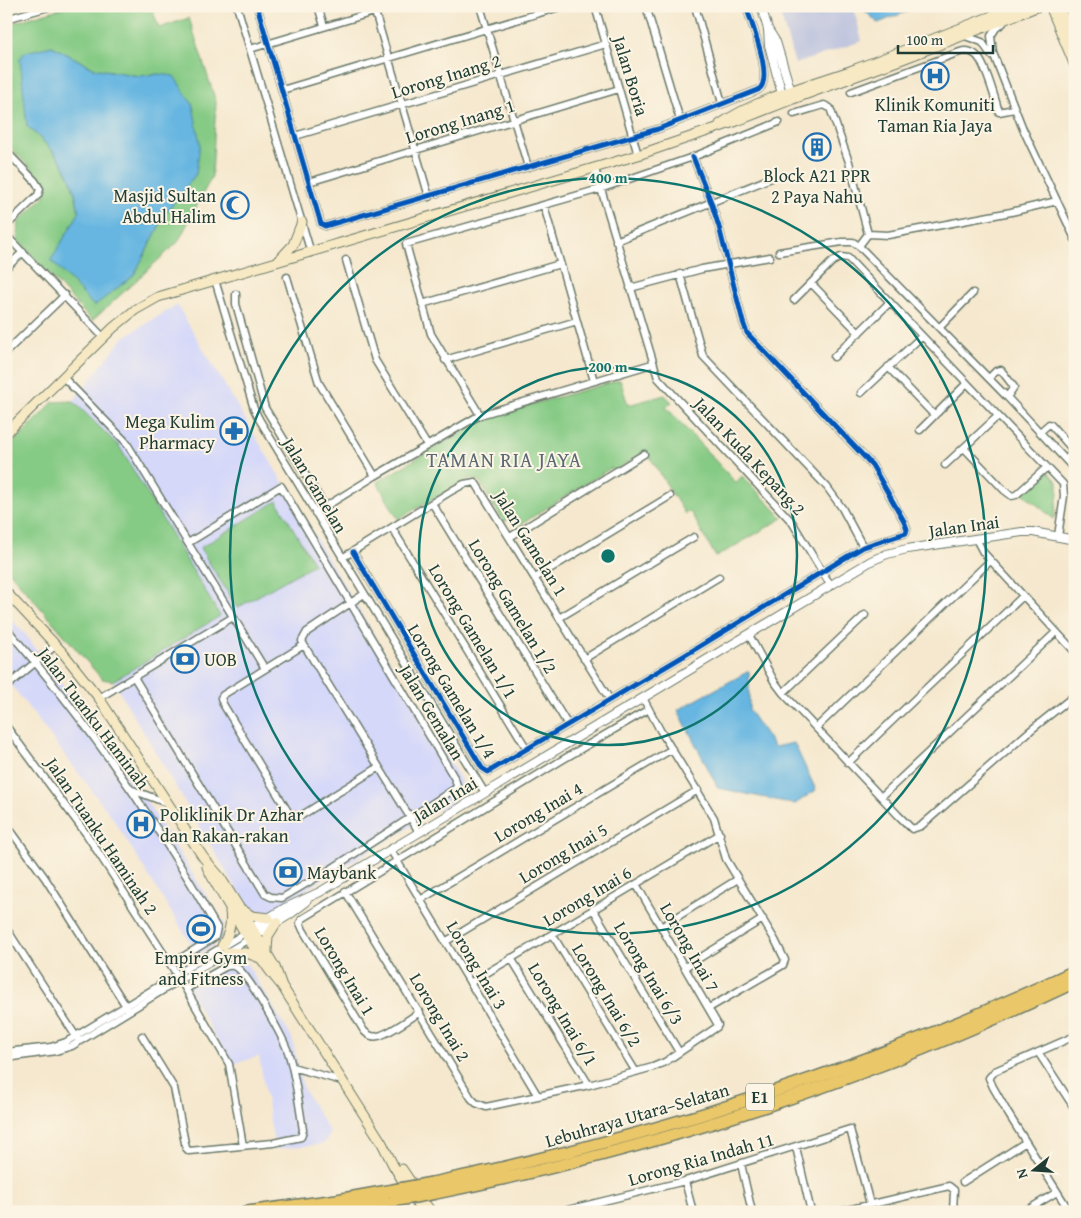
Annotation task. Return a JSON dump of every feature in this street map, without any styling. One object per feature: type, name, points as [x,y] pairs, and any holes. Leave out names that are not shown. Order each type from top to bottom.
[{"type":"highway","name":"Lebuhraya Utara–Selatan","points":[[434,1188],[586,1148],[778,1092],[940,1032],[1075,971]]},
{"type":"highway","name":"Lebuhraya Utara–Selatan","points":[[326,1212],[391,1196],[578,1162],[717,1122],[839,1081],[936,1044],[1075,982]]},
{"type":"highway","name":"Lebuhraya Utara–Selatan","points":[[247,1212],[337,1200],[391,1196]]},
{"type":"main road","points":[[6,433],[103,337],[150,300],[638,155],[712,129],[735,114],[787,96],[1016,6]]},
{"type":"main road","points":[[1050,6],[1075,47]]},
{"type":"main road","points":[[1059,6],[1061,22],[1075,66]]},
{"type":"main road","points":[[1061,22],[1066,6]]},
{"type":"main road","points":[[787,96],[874,70],[1037,7],[1061,22]]},
{"type":"main road","points":[[276,263],[293,245],[302,222]]},
{"type":"main road","points":[[6,592],[56,645],[100,698],[203,857],[220,877],[232,903],[282,986],[389,1154],[397,1162],[431,1212]]},
{"type":"main road","points":[[232,903],[258,918],[273,920],[264,956]]},
{"type":"main road","points":[[232,903],[225,949],[264,956]]},
{"type":"main road","points":[[389,1154],[393,1165],[422,1212]]},
{"type":"street","points":[[6,19],[52,6]]},
{"type":"street","points":[[237,6],[311,253]]},
{"type":"street","points":[[257,6],[321,224],[325,226],[634,137],[722,102],[758,90],[764,82],[765,67],[746,6]]},
{"type":"street","points":[[318,6],[324,26]]},
{"type":"street","points":[[250,49],[394,6]]},
{"type":"street","points":[[480,6],[528,167]]},
{"type":"street","points":[[282,90],[563,6]]},
{"type":"street","name":"Jalan Boria","points":[[595,6],[638,155]]},
{"type":"street","points":[[646,6],[680,120]]},
{"type":"street","points":[[695,6],[722,102]]},
{"type":"street","points":[[762,6],[768,29],[769,45],[787,96]]},
{"type":"street","points":[[379,9],[389,59],[429,197]]},
{"type":"street","points":[[1010,17],[996,28],[991,36],[993,53],[1014,109],[1075,239]]},
{"type":"street","points":[[965,36],[982,42],[1000,72]]},
{"type":"street","name":"Lorong Inang 2","points":[[295,136],[606,44]]},
{"type":"street","points":[[851,92],[960,52],[968,51],[976,55],[982,62],[999,112],[1014,109]]},
{"type":"street","points":[[900,60],[900,74]]},
{"type":"street","points":[[874,70],[885,79]]},
{"type":"street","name":"Lorong Inang 1","points":[[309,182],[619,89]]},
{"type":"street","points":[[794,114],[824,105],[830,108],[849,162],[868,234]]},
{"type":"street","points":[[480,415],[430,334],[406,244],[600,189],[693,157],[779,122]]},
{"type":"street","points":[[6,151],[35,181],[40,189],[38,195],[6,226]]},
{"type":"street","points":[[693,157],[711,202],[727,265]]},
{"type":"street","name":"Jalan Kuda Kepang 2","points":[[594,168],[652,364],[660,382],[792,522],[831,586]]},
{"type":"street","points":[[616,241],[771,178]]},
{"type":"street","points":[[868,234],[888,234],[926,228],[1011,212],[1056,201]]},
{"type":"street","points":[[544,206],[594,381]]},
{"type":"street","points":[[859,246],[868,234]]},
{"type":"street","points":[[6,235],[103,337]]},
{"type":"street","points":[[780,252],[842,242],[853,242],[859,246],[989,378],[1075,470]]},
{"type":"street","points":[[6,268],[23,252]]},
{"type":"street","points":[[794,300],[832,262],[840,256],[846,256],[1061,481],[1064,488],[1058,536]]},
{"type":"street","points":[[630,288],[680,274],[770,257]]},
{"type":"street","points":[[346,260],[378,366],[427,446]]},
{"type":"street","points":[[422,304],[560,264]]},
{"type":"street","name":"Lorong Gamelan 1/4","points":[[353,552],[482,768],[490,772],[863,547],[906,533],[907,529],[904,521],[872,465],[747,333],[742,322],[727,265]]},
{"type":"street","points":[[680,274],[703,356],[827,487],[842,508],[863,547]]},
{"type":"street","points":[[287,277],[318,383],[375,476]]},
{"type":"street","name":"Jalan Gamelan","points":[[214,280],[254,409],[485,793]]},
{"type":"street","points":[[811,283],[859,333]]},
{"type":"street","points":[[939,328],[973,293]]},
{"type":"street","points":[[236,294],[236,304],[265,408],[325,507]]},
{"type":"street","points":[[6,352],[65,295]]},
{"type":"street","points":[[834,357],[890,302]]},
{"type":"street","points":[[445,360],[577,321]]},
{"type":"street","points":[[861,392],[922,336]]},
{"type":"street","points":[[315,513],[480,415],[652,364]]},
{"type":"street","points":[[888,367],[935,415]]},
{"type":"street","points":[[989,378],[996,370],[1001,370],[1014,387],[1007,397]]},
{"type":"street","points":[[63,377],[122,436],[265,669]]},
{"type":"street","points":[[920,430],[967,384]]},
{"type":"street","points":[[945,465],[998,416]]},
{"type":"street","points":[[1040,432],[1049,424],[1051,425],[1073,450],[1066,460]]},
{"type":"street","points":[[964,448],[1012,496],[1016,495],[1047,466]]},
{"type":"street","points":[[510,537],[644,454]]},
{"type":"street","name":"Jalan Gamelan 1","points":[[342,558],[464,484],[475,482],[610,700]]},
{"type":"street","points":[[188,542],[281,486],[350,604]]},
{"type":"street","points":[[535,578],[670,496]]},
{"type":"street","name":"Lorong Gamelan 1/2","points":[[432,503],[568,725]]},
{"type":"street","name":"Lorong Gamelan 1/1","points":[[392,528],[528,749]]},
{"type":"street","name":"Jalan Inai","points":[[250,934],[871,561],[886,554],[906,549],[1028,532],[1075,540]]},
{"type":"street","points":[[560,618],[694,537]]},
{"type":"street","points":[[976,539],[979,547],[990,561],[1075,652]]},
{"type":"street","points":[[816,728],[990,561]]},
{"type":"street","points":[[584,659],[719,577]]},
{"type":"street","points":[[364,594],[307,632],[303,637],[304,645],[419,832]]},
{"type":"street","points":[[848,763],[1023,596]]},
{"type":"street","name":"Jalan Gemalan","points":[[350,604],[457,783],[454,790],[410,818]]},
{"type":"street","points":[[783,693],[865,615]]},
{"type":"street","points":[[100,698],[233,617]]},
{"type":"street","name":"Jalan Tuanku Haminah","points":[[6,628],[36,662],[130,789],[217,928],[215,937],[170,964]]},
{"type":"street","points":[[880,797],[1056,632]]},
{"type":"street","points":[[749,635],[774,681],[783,693],[912,829],[918,828],[1031,730],[1075,695]]},
{"type":"street","points":[[6,686],[56,645]]},
{"type":"street","points":[[304,645],[223,695],[221,701],[290,815],[299,817],[378,767]]},
{"type":"street","points":[[134,677],[268,896],[282,898],[410,818]]},
{"type":"street","points":[[643,698],[714,818],[726,859],[785,960],[783,965],[709,1008]]},
{"type":"street","points":[[346,891],[648,709]]},
{"type":"street","name":"Jalan Tuanku Haminah 2","points":[[6,726],[87,835],[179,976],[229,1064],[243,1146]]},
{"type":"street","name":"Lorong Inai 4","points":[[420,900],[672,749]]},
{"type":"street","points":[[130,789],[167,803]]},
{"type":"street","name":"Lorong Inai 5","points":[[445,942],[698,790]]},
{"type":"street","points":[[6,824],[45,878],[128,1008]]},
{"type":"street","name":"Lorong Inai 6","points":[[470,983],[720,834]]},
{"type":"street","name":"Lorong Inai 3","points":[[390,849],[538,1096]]},
{"type":"street","points":[[661,926],[738,879]]},
{"type":"street","name":"Lorong Inai 7","points":[[636,884],[718,1025],[715,1030],[679,1052]]},
{"type":"street","name":"Lorong Inai 1","points":[[346,891],[305,916],[300,922],[367,1035],[372,1037],[382,1034],[420,1012]]},
{"type":"street","name":"Lorong Inai 2","points":[[346,891],[476,1103],[480,1106],[490,1107],[538,1096]]},
{"type":"street","name":"Lorong Inai 6/3","points":[[593,910],[679,1052]]},
{"type":"street","points":[[685,967],[763,920]]},
{"type":"street","points":[[6,928],[78,1039]]},
{"type":"street","points":[[6,1058],[56,1051],[250,934]]},
{"type":"street","name":"Lorong Inai 6/2","points":[[552,934],[636,1072]]},
{"type":"street","name":"Lorong Inai 6/1","points":[[511,958],[589,1085]]},
{"type":"street","points":[[142,1036],[174,1088],[186,1148],[189,1151],[297,1139],[303,1135],[292,1067],[286,1045],[238,968],[232,965],[225,966],[186,989]]},
{"type":"street","points":[[1070,1212],[989,1078],[995,1071],[1075,1036]]},
{"type":"street","points":[[6,1052],[51,1047],[78,1039]]},
{"type":"street","points":[[538,1096],[589,1085],[659,1065],[679,1052]]},
{"type":"street","points":[[1038,1052],[1075,1109]]},
{"type":"street","points":[[292,1067],[342,1081]]},
{"type":"street","name":"Lorong Ria Indah 11","points":[[559,1212],[685,1181],[850,1129],[870,1204]]},
{"type":"street","points":[[964,1182],[1026,1142]]},
{"type":"street","points":[[796,1147],[812,1212]]},
{"type":"street","points":[[741,1164],[752,1212]]},
{"type":"street","points":[[685,1181],[693,1212]]},
{"type":"street","points":[[839,1212],[949,1186],[954,1190],[953,1212]]},
{"type":"street","points":[[1024,1212],[1057,1192]]},
{"type":"shaded area","points":[[778,6],[853,6],[862,41],[795,64]]},
{"type":"shaded area","points":[[177,305],[468,792],[267,913],[248,908],[113,681],[220,616],[73,401],[124,337]]},
{"type":"shaded area","points":[[6,614],[25,634],[134,782],[224,923],[220,941],[198,955],[112,817],[6,678]]},
{"type":"shaded area","points":[[229,958],[246,963],[292,1038],[303,1088],[330,1133],[324,1144],[275,1149],[259,1056],[231,1065],[185,983]]},
{"type":"green space","points":[[69,6],[151,6],[159,28],[189,18],[216,102],[212,176],[178,242],[92,321],[17,239],[19,221],[45,196],[45,183],[6,143],[6,25]],"holes":[[[52,46],[93,68],[139,76],[159,74],[196,174],[166,213],[134,275],[51,260],[79,213],[68,174],[56,155],[27,126]]]},
{"type":"green space","points":[[620,380],[628,405],[665,395],[672,402],[666,407],[736,483],[742,476],[783,518],[716,557],[690,511],[685,514],[646,451],[614,471],[611,468],[518,526],[512,517],[504,522],[479,481],[470,478],[398,519],[377,482],[486,417]]},
{"type":"green space","points":[[73,401],[119,446],[220,616],[113,681],[102,679],[6,568],[6,450],[53,402]]},
{"type":"green space","points":[[1045,472],[1049,472],[1058,482],[1054,519],[1023,493]]},
{"type":"green space","points":[[277,501],[314,564],[237,608],[200,548]]},
{"type":"water","points":[[863,6],[921,6],[878,23],[864,10]]},
{"type":"water","points":[[52,46],[93,68],[139,76],[159,74],[174,76],[193,105],[200,144],[196,174],[166,213],[134,275],[94,306],[51,260],[79,213],[73,185],[63,164],[27,126],[20,59],[25,52]]},
{"type":"water","points":[[749,671],[749,710],[774,747],[794,743],[816,790],[795,804],[718,788],[678,710]]},
{"type":"cycle path","points":[[257,6],[321,224],[325,226],[658,129],[758,90],[763,84],[763,64],[746,6]]},
{"type":"cycle path","points":[[353,552],[482,768],[488,772],[863,547],[906,533],[907,529],[904,521],[872,465],[747,333],[719,227],[693,157]]},
{"type":"place","name":"Klinik Komuniti Taman Ria Jaya","points":[[935,76]]},
{"type":"place","name":"Block A21 PPR 2 Paya Nahu","points":[[817,147]]},
{"type":"place","name":"Masjid Sultan Abdul Halim","points":[[235,205]]},
{"type":"place","name":"Mega Kulim Pharmacy","points":[[234,431]]},
{"type":"place","name":"UOB","points":[[185,659]]},
{"type":"place","name":"Poliklinik Dr Azhar dan Rakan-rakan","points":[[141,824]]},
{"type":"place","name":"Maybank","points":[[288,872]]},
{"type":"place","name":"Empire Gym and Fitness","points":[[201,929]]},
{"type":"district","name":"TAMAN RIA JAYA","points":[[504,459]]}]
